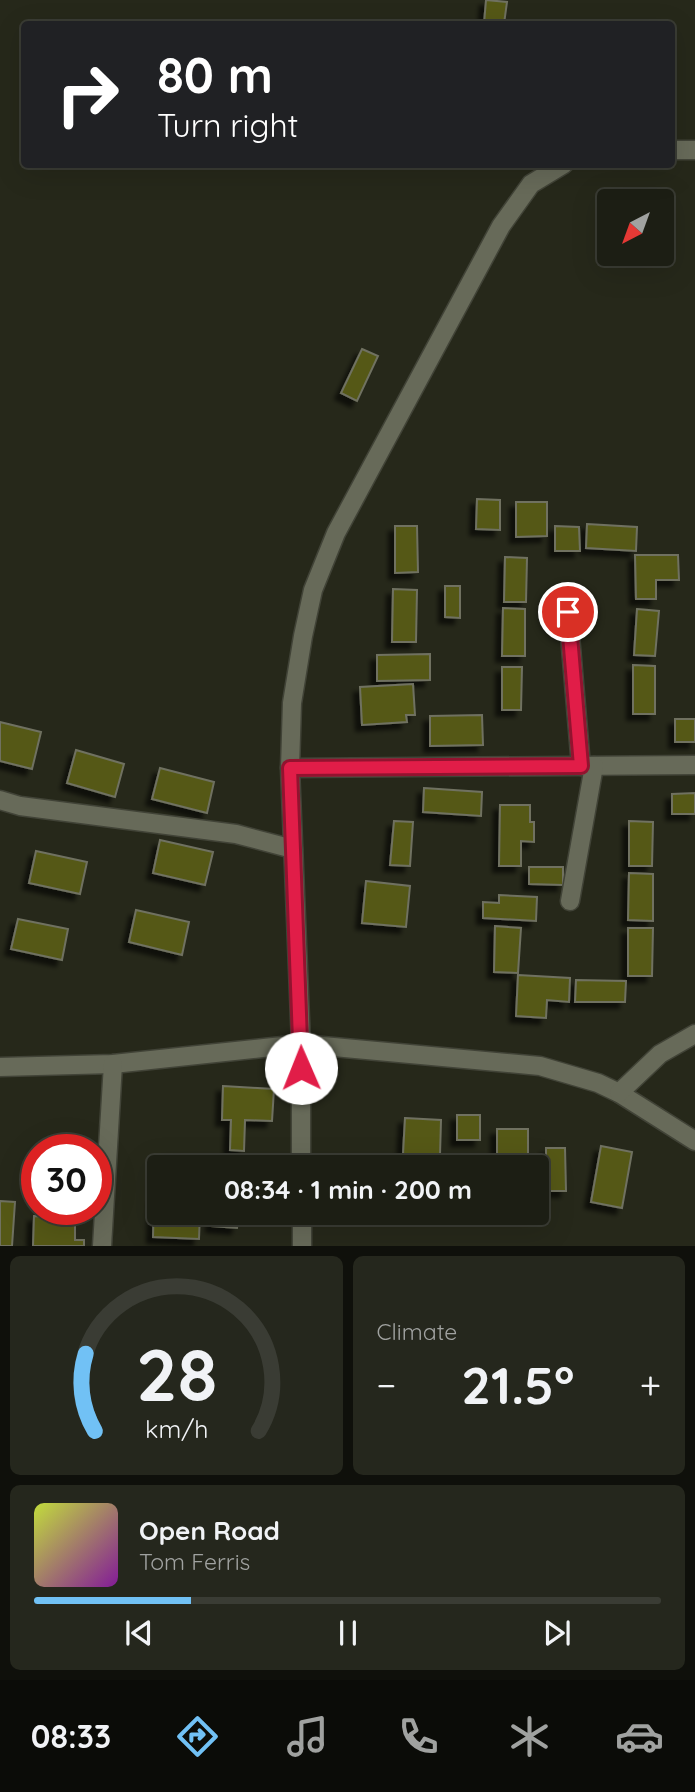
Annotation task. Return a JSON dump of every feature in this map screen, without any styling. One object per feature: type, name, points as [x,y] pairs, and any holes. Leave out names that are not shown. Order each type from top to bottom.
[{"type":"street","points":[[675,150],[695,150]]},
{"type":"street","points":[[301,1155],[301,1044],[290,768],[292,703],[313,590],[336,533],[501,226],[531,184],[557,168]]},
{"type":"street","points":[[568,612],[587,766],[570,901]]},
{"type":"street","points":[[290,768],[695,765]]},
{"type":"street","points":[[0,800],[20,806],[236,834],[293,849]]},
{"type":"street","points":[[619,1093],[660,1054],[695,1034]]},
{"type":"street","points":[[0,1068],[113,1063],[301,1044],[540,1066],[598,1083],[619,1093],[695,1141]]},
{"type":"street","points":[[102,1246],[113,1063]]},
{"type":"street","points":[[302,1225],[302,1246]]},
{"type":"building","points":[[486,0],[507,2],[504,21],[484,21]]},
{"type":"building","points":[[362,349],[378,356],[357,401],[341,393]]},
{"type":"building","points":[[477,499],[500,500],[500,530],[476,529]]},
{"type":"building","points":[[516,502],[547,502],[547,536],[516,537]]},
{"type":"building","points":[[587,524],[637,527],[636,551],[586,548]]},
{"type":"building","points":[[395,526],[417,526],[418,572],[395,573]]},
{"type":"building","points":[[555,526],[579,527],[580,551],[555,551]]},
{"type":"building","points":[[635,555],[678,555],[679,580],[656,580],[656,599],[636,599]]},
{"type":"building","points":[[505,557],[527,558],[526,602],[504,602]]},
{"type":"building","points":[[445,586],[460,586],[460,618],[445,617]]},
{"type":"building","points":[[393,589],[417,590],[416,642],[392,642]]},
{"type":"building","points":[[503,608],[525,609],[525,656],[502,656]]},
{"type":"building","points":[[637,609],[659,611],[655,656],[634,655]]},
{"type":"building","points":[[430,654],[430,680],[377,681],[377,655]]},
{"type":"building","points":[[633,665],[655,666],[655,714],[633,714]]},
{"type":"building","points":[[502,667],[522,667],[521,710],[502,710]]},
{"type":"building","points":[[413,684],[415,715],[406,715],[407,722],[362,725],[360,687]]},
{"type":"building","points":[[482,715],[483,745],[430,746],[430,716]]},
{"type":"building","points":[[675,719],[695,719],[695,742],[675,742]]},
{"type":"building","points":[[0,722],[41,732],[32,769],[0,761]]},
{"type":"building","points":[[76,750],[124,764],[115,797],[67,783]]},
{"type":"building","points":[[160,768],[214,782],[207,813],[152,799]]},
{"type":"building","points":[[424,788],[482,792],[481,816],[423,812]]},
{"type":"building","points":[[695,793],[695,814],[672,814],[672,794]]},
{"type":"building","points":[[500,805],[530,805],[530,822],[534,822],[534,842],[521,841],[521,866],[499,866]]},
{"type":"building","points":[[394,821],[413,822],[410,866],[390,865]]},
{"type":"building","points":[[629,821],[653,822],[652,866],[629,866]]},
{"type":"building","points":[[160,840],[213,852],[205,885],[153,873]]},
{"type":"building","points":[[36,851],[87,862],[80,894],[29,883]]},
{"type":"building","points":[[529,867],[563,867],[563,885],[529,884]]},
{"type":"building","points":[[629,873],[653,874],[653,921],[628,920]]},
{"type":"building","points":[[366,881],[410,886],[406,927],[362,923]]},
{"type":"building","points":[[499,895],[537,897],[536,921],[483,918],[483,902],[499,903]]},
{"type":"building","points":[[136,910],[189,922],[182,955],[129,942]]},
{"type":"building","points":[[18,919],[68,929],[62,960],[11,949]]},
{"type":"building","points":[[495,926],[521,928],[518,973],[494,972]]},
{"type":"building","points":[[628,928],[653,928],[652,976],[628,976]]},
{"type":"building","points":[[518,975],[570,978],[569,1002],[547,1000],[546,1018],[516,1016]]},
{"type":"building","points":[[576,980],[626,981],[625,1002],[575,1002]]},
{"type":"building","points":[[223,1086],[274,1089],[272,1121],[245,1120],[244,1151],[230,1150],[231,1120],[222,1120]]},
{"type":"building","points":[[457,1115],[480,1115],[480,1140],[457,1140]]},
{"type":"building","points":[[405,1118],[441,1120],[440,1155],[403,1154]]},
{"type":"building","points":[[497,1129],[528,1129],[528,1154],[497,1154]]},
{"type":"building","points":[[601,1146],[632,1152],[622,1208],[591,1202]]},
{"type":"building","points":[[546,1148],[565,1148],[566,1191],[549,1191],[549,1155],[546,1155]]},
{"type":"building","points":[[0,1201],[15,1202],[12,1246],[0,1246]]},
{"type":"building","points":[[34,1225],[75,1225],[75,1240],[84,1240],[84,1246],[33,1246]]},
{"type":"building","points":[[153,1225],[200,1225],[199,1239],[153,1237]]},
{"type":"building","points":[[212,1225],[237,1225],[237,1228]]},
{"type":"route","points":[[301,1068],[290,768],[581,766],[568,612]]}]
